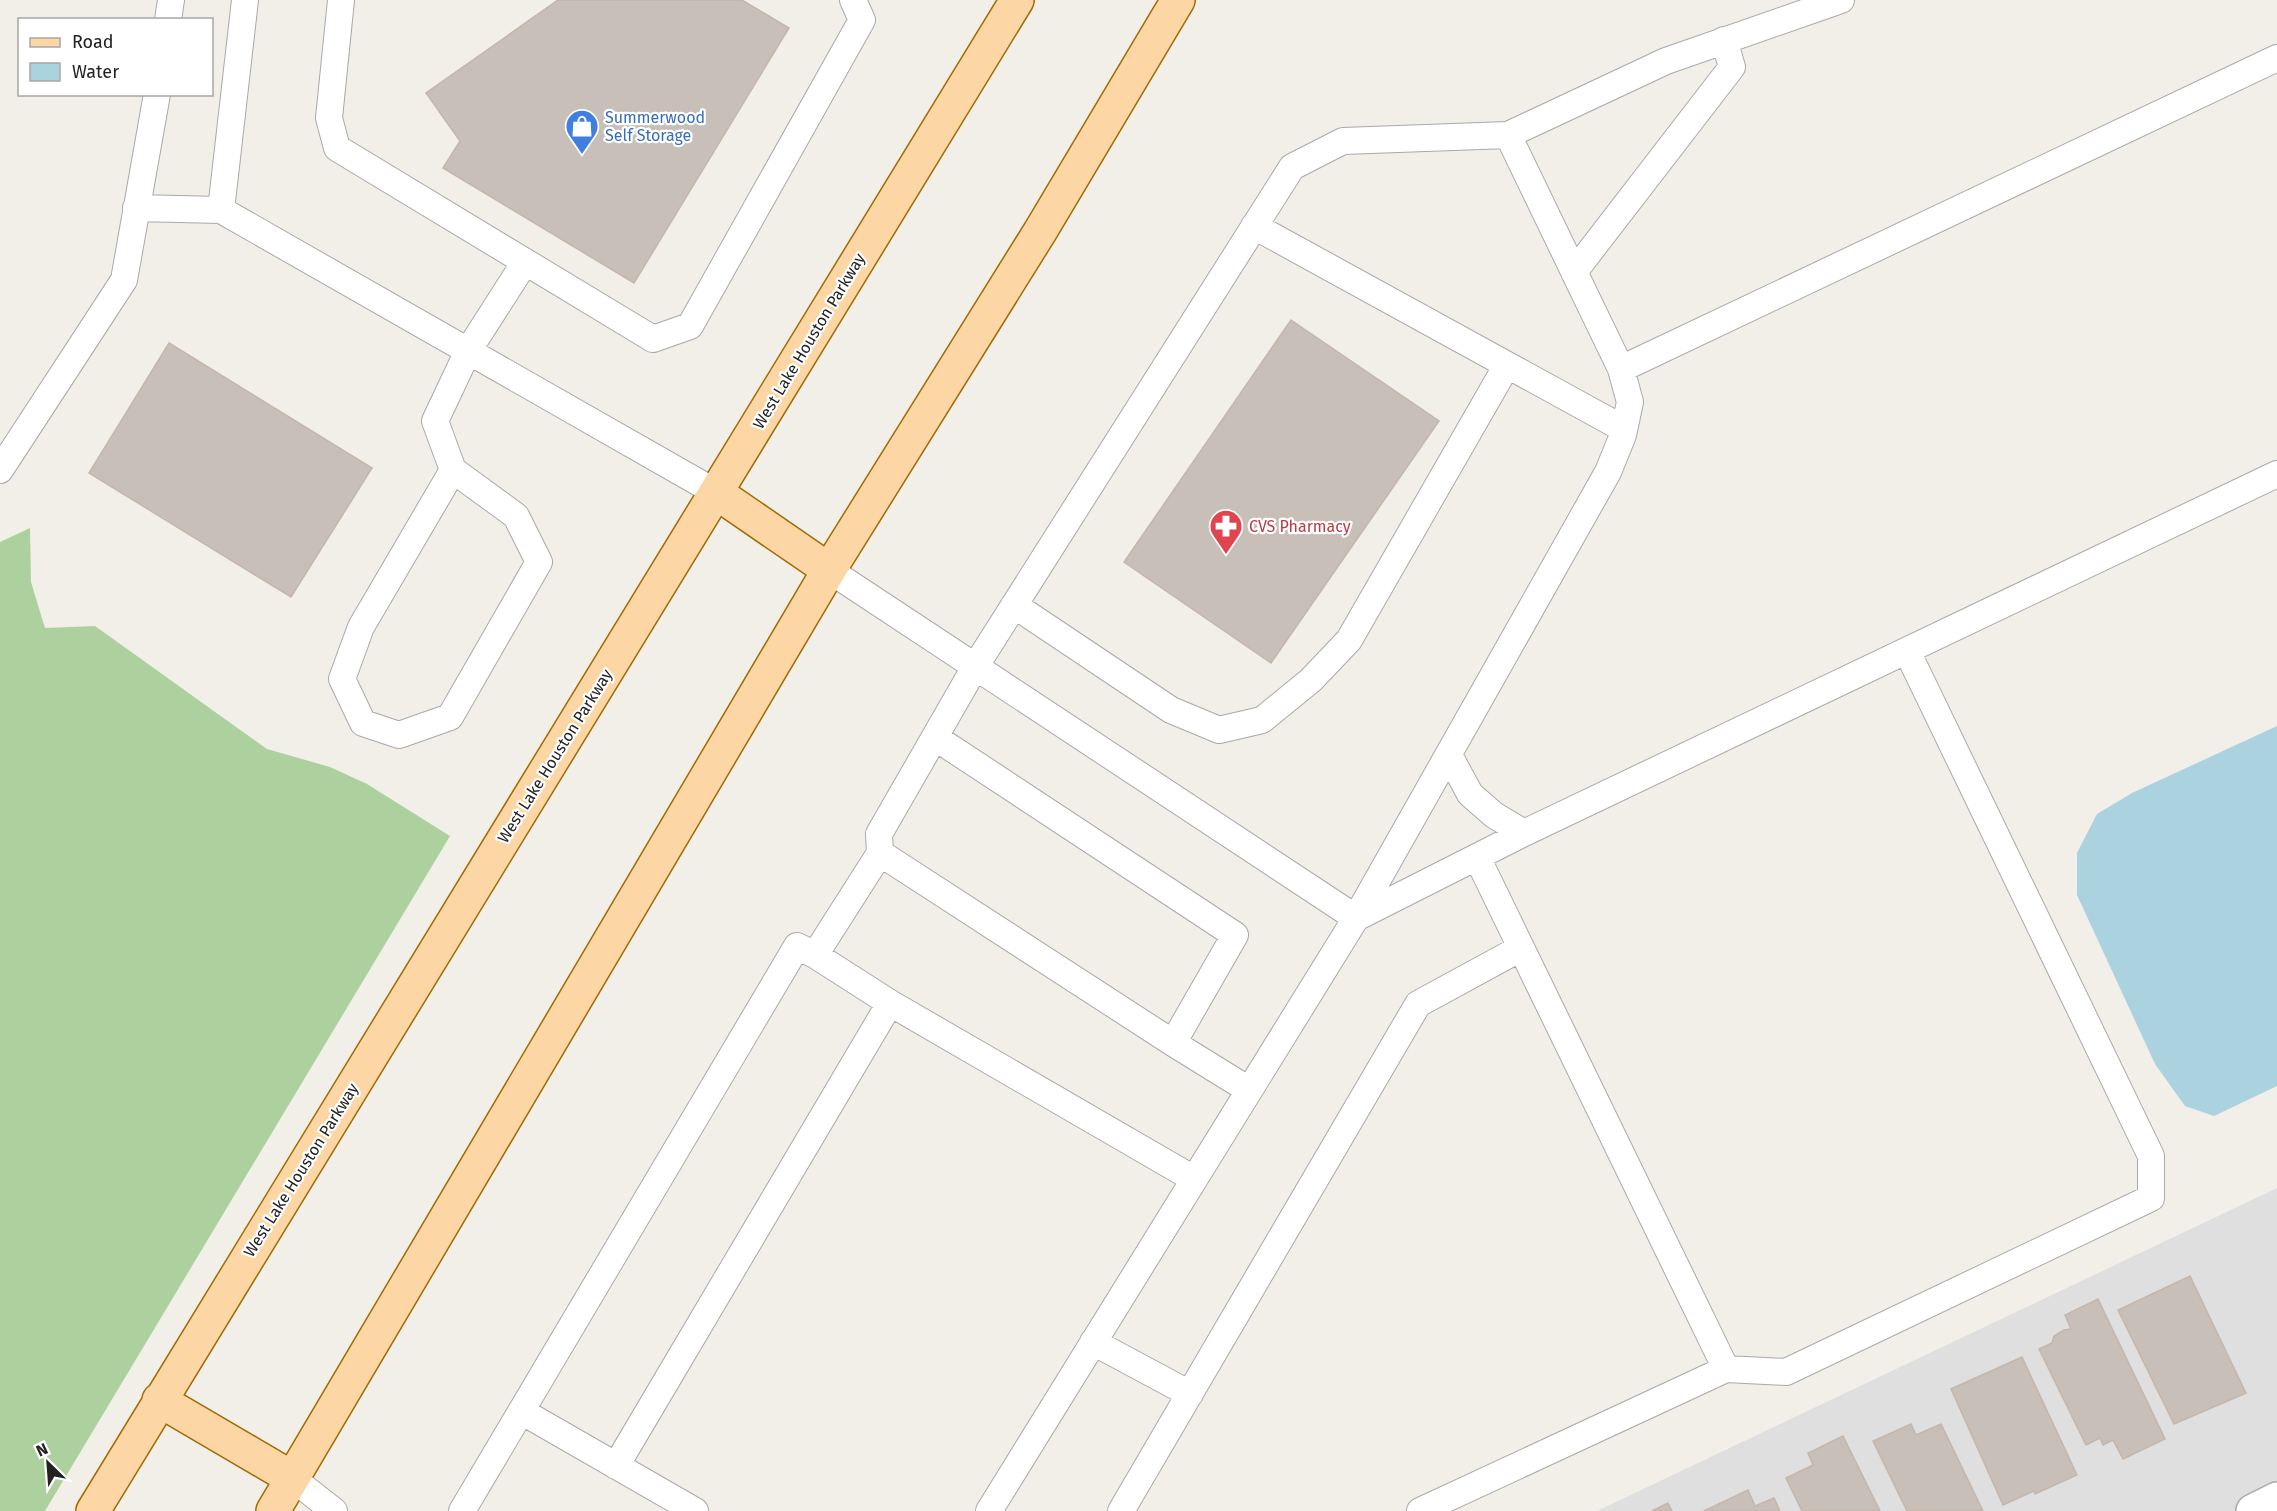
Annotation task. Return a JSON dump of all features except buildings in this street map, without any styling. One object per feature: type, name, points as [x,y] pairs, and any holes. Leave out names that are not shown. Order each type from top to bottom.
[{"type":"main road","name":"West Lake Houston Parkway","points":[[93,1511],[1017,0]]},
{"type":"main road","points":[[273,1511],[829,570],[1041,230],[1178,0]]},
{"type":"main road","points":[[717,493],[829,570]]},
{"type":"main road","points":[[159,1400],[292,1478]]},
{"type":"street","points":[[2253,1511],[2277,1499]]},
{"type":"lane","points":[[168,18],[171,0]]},
{"type":"lane","points":[[221,210],[245,0]]},
{"type":"lane","points":[[341,0],[329,117],[337,148],[653,339],[690,326],[862,20],[853,0]]},
{"type":"lane","points":[[815,955],[880,853],[879,834],[975,667],[1292,166],[1343,141],[1508,135],[1666,61],[1841,0]]},
{"type":"lane","points":[[1574,272],[1732,67],[1724,40]]},
{"type":"lane","points":[[1622,369],[2277,58]]},
{"type":"lane","points":[[0,470],[124,280],[157,96]]},
{"type":"lane","points":[[989,1511],[1356,918],[1608,472],[1624,429],[1630,402],[1622,369],[1508,135]]},
{"type":"lane","points":[[136,208],[221,210],[717,493]]},
{"type":"lane","points":[[1254,226],[1624,429]]},
{"type":"lane","points":[[453,470],[361,627],[342,679],[363,723],[399,735],[450,717],[539,562],[516,516],[453,470],[435,421],[468,351],[525,262]]},
{"type":"lane","points":[[1014,605],[1171,710],[1219,730],[1262,720],[1311,680],[1349,640],[1507,365]]},
{"type":"lane","points":[[1356,918],[1524,833],[2277,474]]},
{"type":"lane","points":[[829,570],[1356,918]]},
{"type":"lane","points":[[1420,1511],[1726,1369],[1786,1372],[2151,1198],[2151,1156],[1906,651]]},
{"type":"lane","points":[[936,738],[1235,935],[1173,1043]]},
{"type":"lane","points":[[1449,755],[1470,794],[1494,815],[1524,833]]},
{"type":"lane","points":[[880,853],[1173,1043],[1250,1090]]},
{"type":"lane","points":[[1477,857],[1726,1369]]},
{"type":"lane","points":[[465,1510],[521,1411],[797,946],[890,1003],[1194,1179]]},
{"type":"lane","points":[[1121,1511],[1418,1004],[1521,948]]},
{"type":"lane","points":[[616,1466],[890,1003]]},
{"type":"lane","points":[[1093,1342],[1191,1394]]},
{"type":"lane","points":[[521,1411],[695,1511]]},
{"type":"lane","points":[[292,1478],[334,1511]]},
{"type":"shaded area","points":[[2277,1188],[2277,1511],[1597,1511]]},
{"type":"green space","points":[[30,528],[31,582],[45,628],[95,626],[267,749],[330,767],[367,784],[450,836],[45,1511],[0,1511],[0,542]]},
{"type":"water","points":[[2277,726],[2277,1086],[2214,1116],[2185,1106],[2155,1064],[2077,895],[2077,853],[2097,814],[2132,793]]},
{"type":"place","name":"Summerwood Self Storage","points":[[582,155]]},
{"type":"place","name":"CVS Pharmacy","points":[[1226,555]]}]
